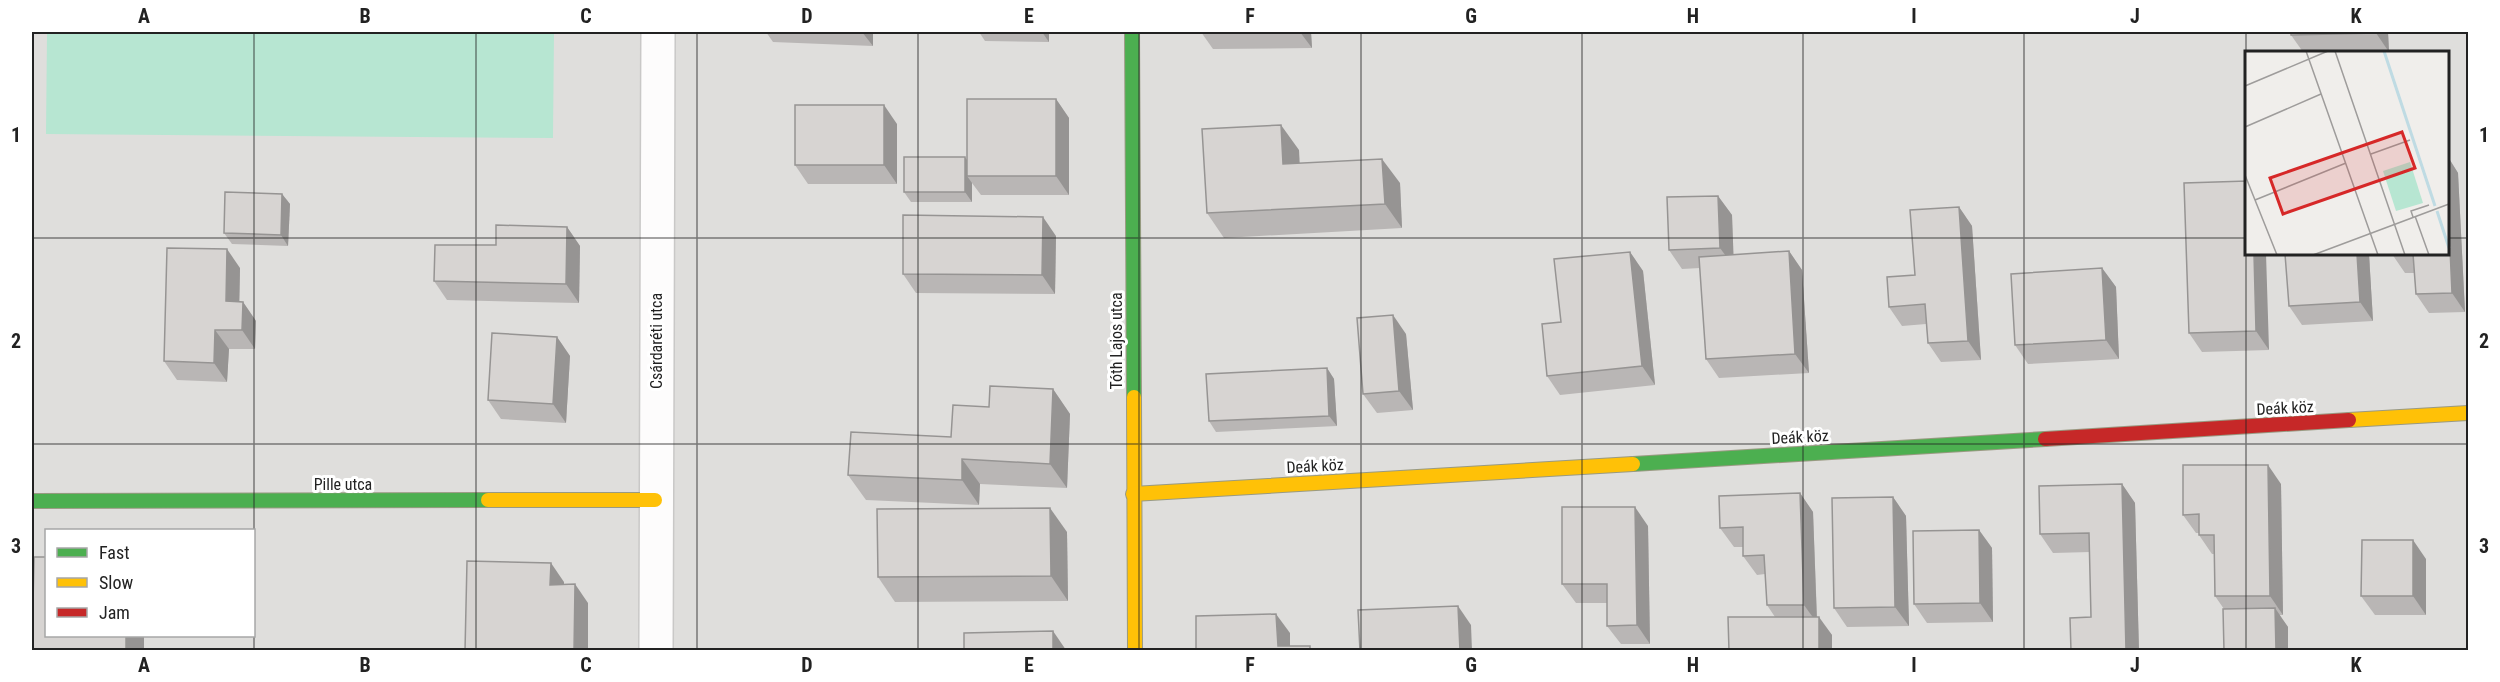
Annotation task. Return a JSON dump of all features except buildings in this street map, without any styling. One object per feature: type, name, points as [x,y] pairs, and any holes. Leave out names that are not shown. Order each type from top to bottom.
[{"type":"street","name":"Csárdaréti utca","points":[[656,651],[658,32]]},
{"type":"street","name":"Tóth Lajos utca","points":[[1132,32],[1135,651]]},
{"type":"street","name":"Deák köz","points":[[1133,494],[2469,413]]},
{"type":"street","name":"Pille utca","points":[[32,501],[655,500]]},
{"type":"shaded area","points":[[32,32],[2468,32],[2468,650],[32,650]]},
{"type":"green space","points":[[47,32],[554,32],[553,138],[46,134]]},
{"type":"traffic: fast","points":[[1132,32],[1134,397]]},
{"type":"traffic: fast","points":[[1633,464],[2045,439]]},
{"type":"traffic: fast","points":[[32,501],[488,500]]},
{"type":"traffic: slow","points":[[1134,397],[1135,650]]},
{"type":"traffic: slow","points":[[2349,420],[2468,413]]},
{"type":"traffic: slow","points":[[1133,494],[1633,464]]},
{"type":"traffic: slow","points":[[488,500],[655,500]]},
{"type":"traffic: jam","points":[[2045,439],[2349,420]]}]
